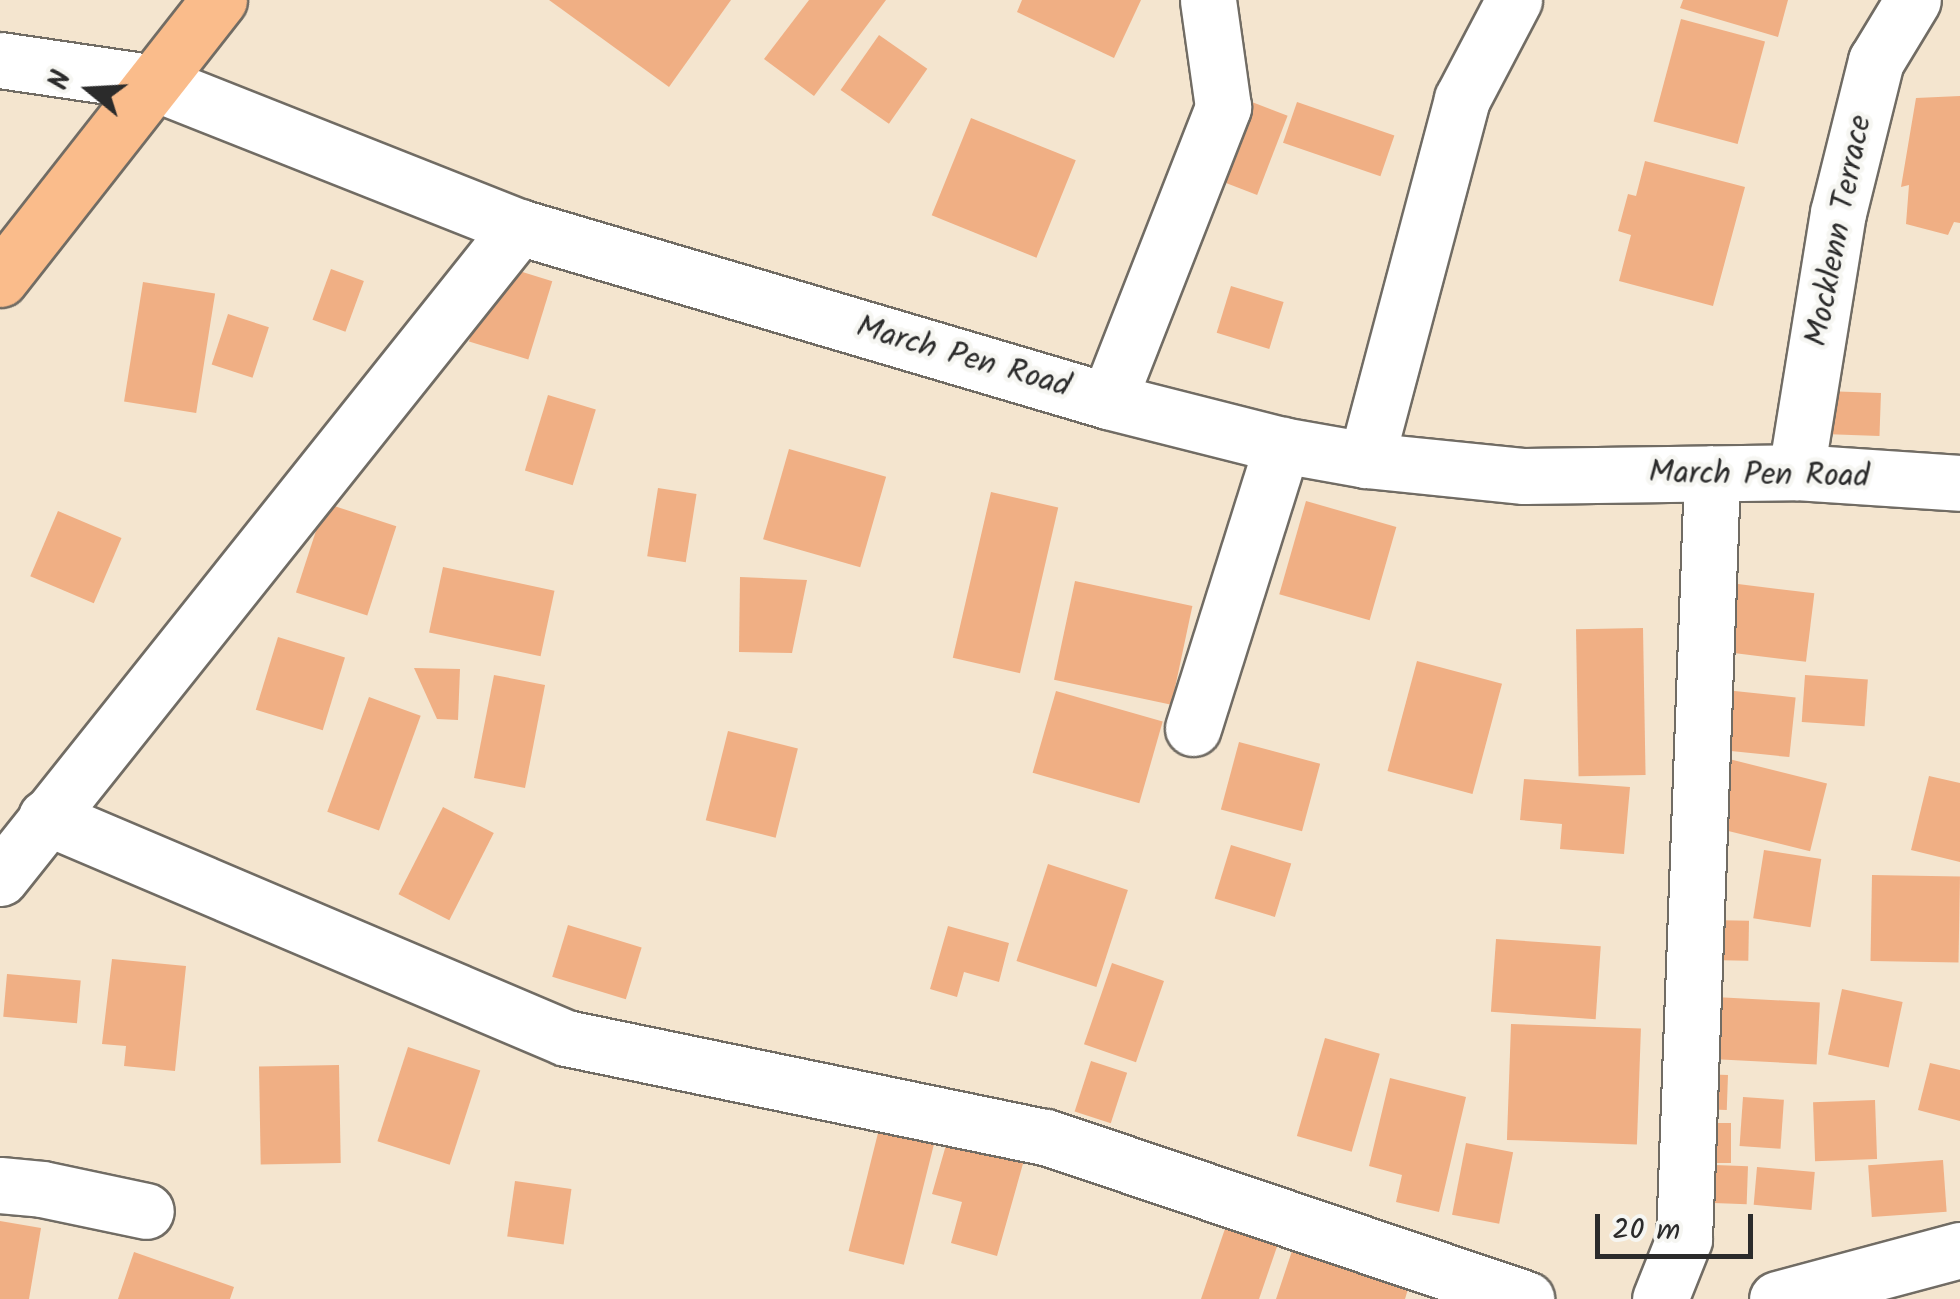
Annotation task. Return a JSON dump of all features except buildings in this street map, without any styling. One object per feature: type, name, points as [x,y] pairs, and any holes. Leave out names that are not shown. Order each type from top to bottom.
[{"type":"main road","points":[[0,279],[219,0]]},
{"type":"street","points":[[1108,401],[1223,107],[1208,0]]},
{"type":"street","points":[[1366,460],[1462,99],[1514,0]]},
{"type":"street","name":"Mocklenn Terrace","points":[[1796,472],[1838,213],[1876,61],[1913,0]]},
{"type":"street","name":"March Pen Road","points":[[0,60],[155,83],[519,227],[1108,401],[1282,445],[1366,460],[1524,476],[1796,472],[1960,483]]},
{"type":"street","points":[[0,878],[519,227]]},
{"type":"street","points":[[1193,728],[1282,445]]},
{"type":"street","points":[[1660,1299],[1684,1239],[1712,474]]},
{"type":"street","points":[[46,816],[566,1038],[1046,1137],[1526,1299]]},
{"type":"street","points":[[0,1185],[42,1188],[146,1211]]},
{"type":"street","points":[[1777,1299],[1960,1250]]}]
